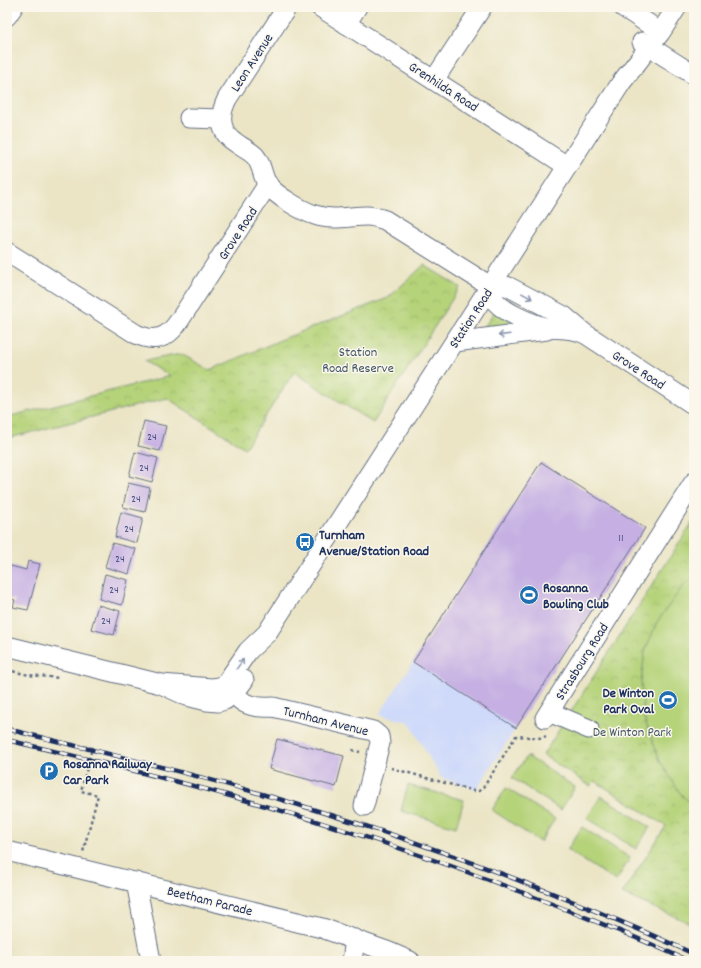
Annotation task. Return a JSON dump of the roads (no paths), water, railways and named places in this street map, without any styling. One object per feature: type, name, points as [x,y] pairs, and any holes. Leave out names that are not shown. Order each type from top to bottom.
[{"type":"street","points":[[7,16],[13,7]]},
{"type":"street","name":"Leon Avenue","points":[[221,119],[227,99],[287,7]]},
{"type":"street","name":"Grenhilda Road","points":[[320,7],[567,166]]},
{"type":"street","points":[[346,24],[357,7]]},
{"type":"street","points":[[434,80],[482,7]]},
{"type":"street","points":[[623,7],[647,38],[694,75]]},
{"type":"street","points":[[647,38],[662,7]]},
{"type":"street","name":"Station Road","points":[[228,689],[248,651],[267,633],[621,83],[647,38],[660,33],[677,7]]},
{"type":"street","points":[[189,118],[221,119],[225,132],[229,138],[250,152],[259,162],[268,184]]},
{"type":"street","name":"Grove Road","points":[[7,252],[136,334],[148,339],[161,337],[169,334],[179,321],[268,184],[288,201],[314,215],[330,218],[368,216],[385,220],[490,286],[501,285],[514,289],[564,316],[584,333],[694,404]]},
{"type":"street","name":"Grove Road","points":[[490,286],[493,298],[505,309],[530,322],[556,329],[575,330],[584,333]]},
{"type":"street","points":[[454,342],[556,329]]},
{"type":"street","name":"Strasbourg Road","points":[[588,729],[547,722],[694,482]]},
{"type":"street","name":"Turnham Avenue","points":[[7,646],[161,684],[228,689],[273,707],[373,731],[379,736],[380,743],[364,806]]},
{"type":"street","name":"Beetham Parade","points":[[7,851],[322,928],[355,939],[382,956],[410,961]]},
{"type":"street","points":[[136,882],[151,961]]},
{"type":"street","points":[[352,961],[355,939]]},
{"type":"railway","points":[[7,729],[227,784],[400,837],[548,892],[646,932],[694,954]]},
{"type":"railway","points":[[7,740],[206,789],[358,834],[521,892],[625,933],[688,961]]},
{"type":"place","name":"Turnham Avenue/Station Road","points":[[305,542]]},
{"type":"place","name":"Rosanna Bowling Club","points":[[529,595]]},
{"type":"place","name":"De Winton Park Oval","points":[[668,700]]},
{"type":"place","name":"Rosanna Railway Car Park","points":[[49,771]]},
{"type":"park label","name":"Station Road Reserve","points":[[358,360]]},
{"type":"park label","name":"De Winton Park","points":[[632,731]]}]
